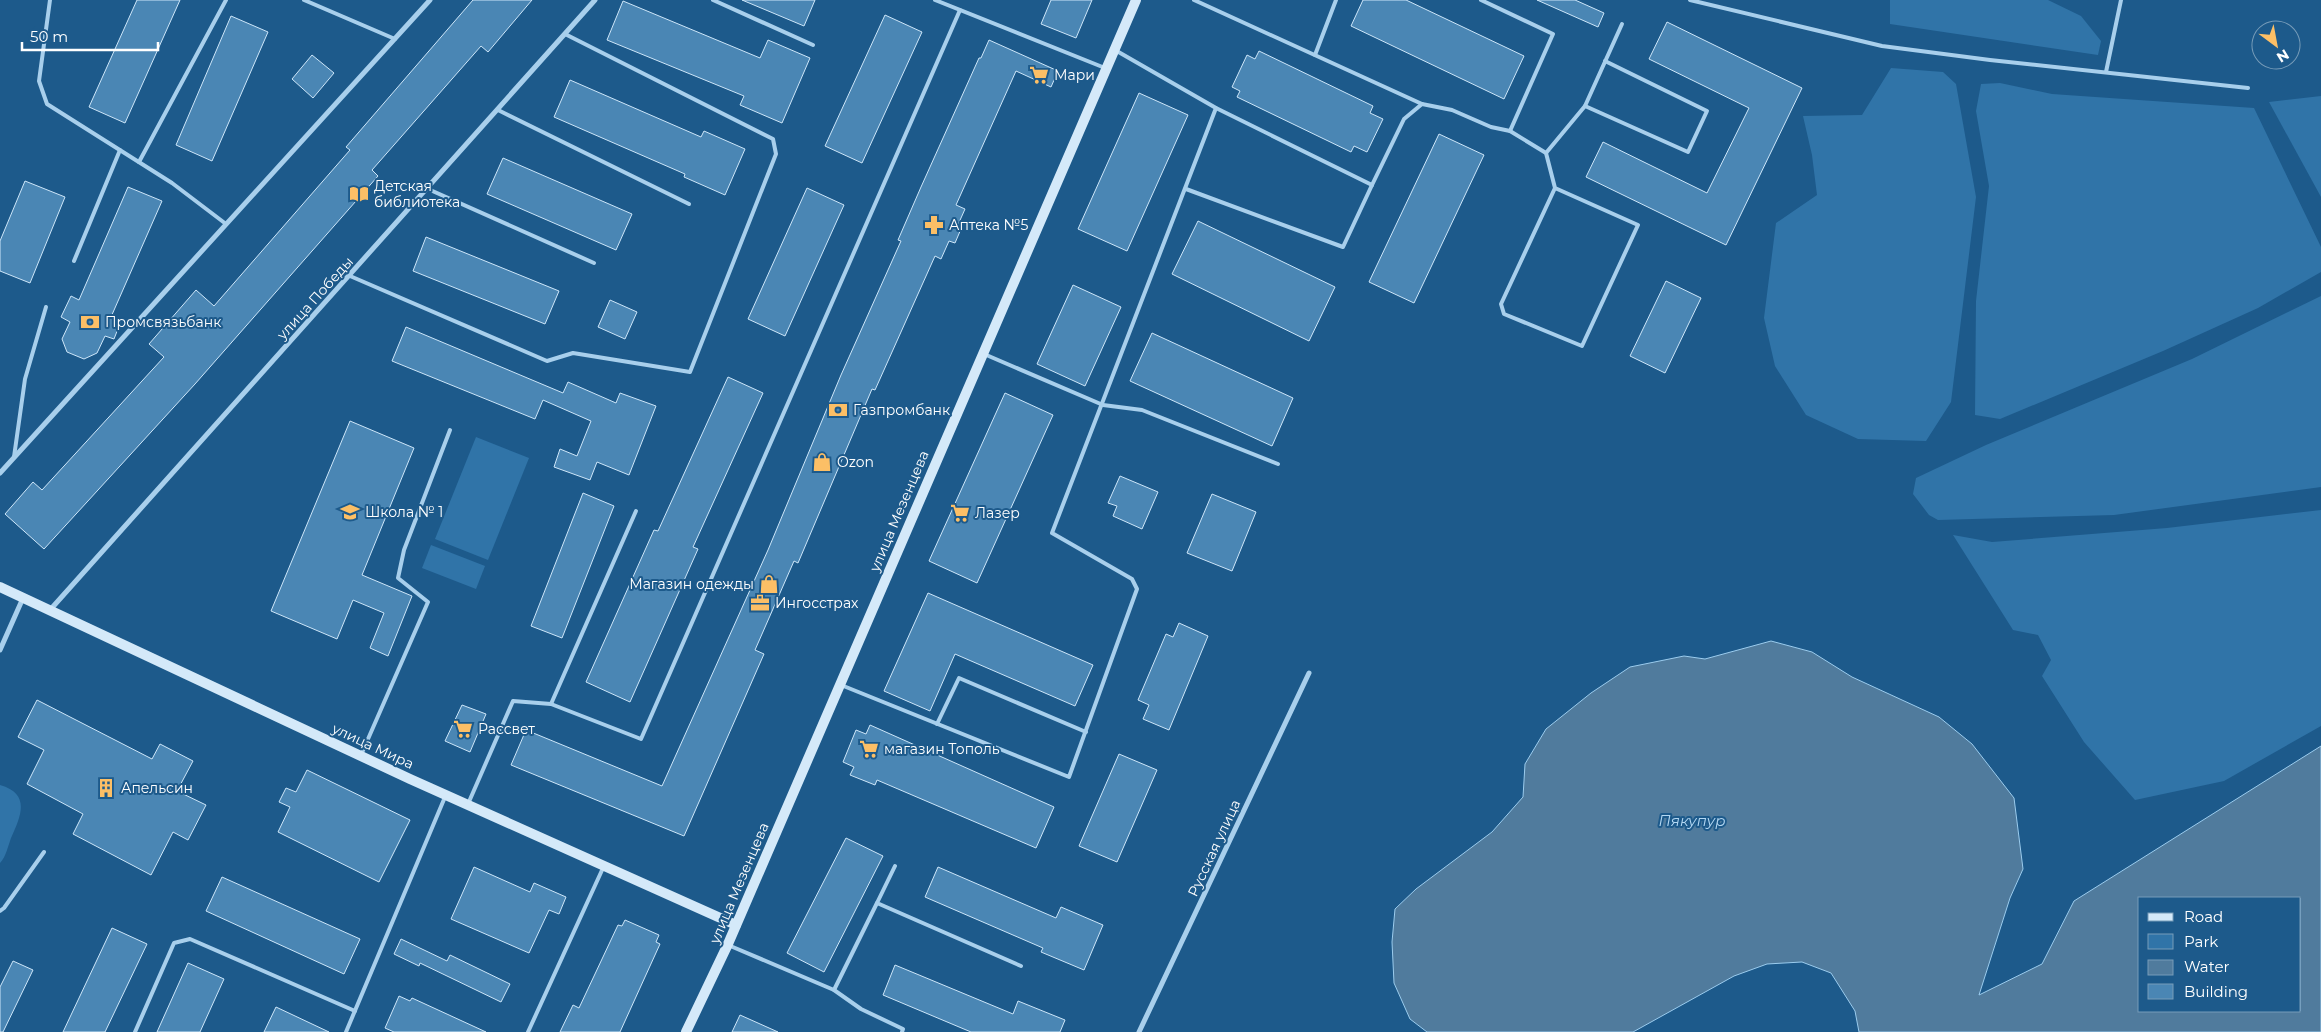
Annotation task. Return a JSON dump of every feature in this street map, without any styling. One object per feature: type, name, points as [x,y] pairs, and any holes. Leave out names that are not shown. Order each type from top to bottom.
[{"type":"main road","name":"улица Мезенцева","points":[[686,1032],[728,944],[1136,0]]},
{"type":"main road","name":"улица Мира","points":[[0,588],[24,597],[360,755],[736,925]]},
{"type":"street","points":[[0,473],[430,0]]},
{"type":"street","name":"улица Победы","points":[[50,610],[595,0]]},
{"type":"street","points":[[0,650],[24,597]]},
{"type":"street","name":"Русская улица","points":[[1139,1032],[1309,673]]},
{"type":"lane","points":[[50,0],[39,81],[47,104],[172,183],[226,224]]},
{"type":"lane","points":[[139,162],[226,0]]},
{"type":"lane","points":[[304,0],[395,39]]},
{"type":"lane","points":[[713,0],[813,45]]},
{"type":"lane","points":[[935,0],[1106,68]]},
{"type":"lane","points":[[1194,0],[1422,104],[1452,110],[1491,127],[1510,131],[1546,153],[1556,188],[1501,304],[1504,314],[1582,346],[1638,225],[1556,188]]},
{"type":"lane","points":[[1315,55],[1336,0]]},
{"type":"lane","points":[[1481,0],[1553,34],[1510,131]]},
{"type":"lane","points":[[1690,0],[1882,46],[2248,88]]},
{"type":"lane","points":[[2106,72],[2121,0]]},
{"type":"lane","points":[[468,804],[513,701],[551,704],[641,739],[960,10]]},
{"type":"lane","points":[[1546,153],[1585,106],[1622,24]]},
{"type":"lane","points":[[350,276],[547,361],[573,354],[690,372],[776,154],[773,139],[565,34]]},
{"type":"lane","points":[[1115,50],[1216,108],[1372,184]]},
{"type":"lane","points":[[1585,106],[1688,152],[1707,111],[1605,61]]},
{"type":"lane","points":[[1186,189],[1342,247],[1404,119],[1422,104]]},
{"type":"lane","points":[[840,685],[1069,777],[1137,589],[1132,579],[1052,533],[1216,108]]},
{"type":"lane","points":[[498,110],[689,204]]},
{"type":"lane","points":[[74,261],[120,150]]},
{"type":"lane","points":[[428,189],[594,264]]},
{"type":"lane","points":[[14,458],[25,379],[46,307]]},
{"type":"lane","points":[[982,354],[1103,405],[1142,410],[1278,464]]},
{"type":"lane","points":[[360,755],[428,602],[398,578],[404,550],[450,430]]},
{"type":"lane","points":[[551,704],[636,511]]},
{"type":"lane","points":[[937,724],[959,678],[1086,732]]},
{"type":"lane","points":[[346,1032],[446,794]]},
{"type":"lane","points":[[0,911],[44,852]]},
{"type":"lane","points":[[528,1032],[604,865]]},
{"type":"lane","points":[[834,990],[895,866]]},
{"type":"lane","points":[[877,903],[1021,966]]},
{"type":"lane","points":[[135,1032],[174,943],[190,939],[355,1011]]},
{"type":"lane","points":[[728,944],[834,990],[861,1009],[903,1029],[902,1032]]},
{"type":"green space","points":[[1890,0],[2048,0],[2081,16],[2101,41],[2098,55],[1890,24]]},
{"type":"green space","points":[[1891,68],[1943,72],[1956,84],[1976,197],[1951,402],[1926,441],[1858,439],[1806,415],[1775,366],[1764,318],[1776,223],[1817,195],[1812,155],[1803,116],[1862,115]]},
{"type":"green space","points":[[2000,83],[2052,94],[2254,108],[2321,247],[2321,272],[2258,308],[2163,351],[2000,419],[1975,415],[1976,301],[1989,186],[1976,111],[1981,84]]},
{"type":"green space","points":[[2321,96],[2321,197],[2269,102]]},
{"type":"green space","points":[[2321,296],[2321,487],[2114,515],[1938,520],[1929,515],[1913,494],[1916,478],[1986,445],[2192,359]]},
{"type":"green space","points":[[476,437],[529,458],[488,560],[435,539]]},
{"type":"green space","points":[[2321,510],[2321,726],[2224,781],[2135,800],[2084,742],[2042,676],[2051,660],[2038,635],[2013,630],[1953,535],[1992,542],[2167,528]]},
{"type":"green space","points":[[431,545],[485,566],[476,589],[422,568]]},
{"type":"green space","points":[[0,785],[16,794],[20,800],[21,807],[18,822],[0,863]]},
{"type":"water","name":"Пякупур","points":[[1771,641],[1812,652],[1852,677],[1939,717],[1972,744],[2014,798],[2023,869],[2010,898],[1979,995],[2042,964],[2074,901],[2321,746],[2321,1032],[1859,1032],[1855,1011],[1831,973],[1802,962],[1767,964],[1734,976],[1633,1032],[1427,1032],[1410,1019],[1394,983],[1392,942],[1395,909],[1416,889],[1492,832],[1523,797],[1525,764],[1546,729],[1591,693],[1630,667],[1684,656],[1705,659]]},
{"type":"building","points":[[137,0],[180,0],[125,123],[89,107]]},
{"type":"building","points":[[473,0],[532,0],[488,52],[481,46],[372,170],[378,176],[195,384],[44,549],[5,514],[33,482],[42,490],[164,357],[149,344],[196,290],[214,306],[350,150],[346,147]]},
{"type":"building","points":[[742,0],[815,0],[804,26]]},
{"type":"building","points":[[1051,0],[1092,0],[1076,38],[1041,24]]},
{"type":"building","points":[[1363,0],[1406,0],[1524,56],[1504,99],[1351,26]]},
{"type":"building","points":[[1537,0],[1575,0],[1604,13],[1598,27]]},
{"type":"building","points":[[623,1],[760,58],[768,40],[810,58],[782,123],[740,105],[744,96],[607,40]]},
{"type":"building","points":[[885,15],[922,32],[862,163],[825,146]]},
{"type":"building","points":[[231,16],[268,32],[212,161],[176,145]]},
{"type":"building","points":[[1667,22],[1802,88],[1726,245],[1586,177],[1603,142],[1707,193],[1749,108],[1649,59]]},
{"type":"building","points":[[989,40],[1058,71],[1051,87],[1016,71],[956,205],[965,209],[957,227],[961,229],[955,243],[949,241],[941,259],[935,256],[875,390],[872,389],[798,563],[794,561],[755,650],[764,654],[684,836],[511,765],[526,730],[662,786],[768,550],[841,375],[901,241],[898,240],[921,187],[979,58],[981,58]]},
{"type":"building","points":[[1259,51],[1373,106],[1370,113],[1383,119],[1367,152],[1354,146],[1351,152],[1237,97],[1240,91],[1232,87],[1247,55],[1255,59]]},
{"type":"building","points":[[312,55],[334,73],[313,98],[292,79]]},
{"type":"building","points":[[570,80],[701,137],[704,131],[745,149],[725,195],[684,177],[685,174],[554,117]]},
{"type":"building","points":[[1139,93],[1188,115],[1127,251],[1078,229]]},
{"type":"building","points":[[1439,134],[1484,155],[1414,303],[1369,282]]},
{"type":"building","points":[[503,158],[632,214],[616,250],[487,194]]},
{"type":"building","points":[[25,181],[65,197],[30,283],[0,271],[0,241]]},
{"type":"building","points":[[128,187],[162,201],[111,317],[121,321],[114,339],[105,336],[97,353],[84,359],[67,352],[62,339],[70,322],[61,317],[71,296],[79,300]]},
{"type":"building","points":[[807,188],[844,205],[785,336],[748,319]]},
{"type":"building","points":[[1198,221],[1335,287],[1309,341],[1172,274]]},
{"type":"building","points":[[426,237],[559,291],[545,324],[413,271]]},
{"type":"building","points":[[1666,281],[1701,298],[1665,373],[1630,356]]},
{"type":"building","points":[[1073,285],[1121,307],[1085,386],[1037,364]]},
{"type":"building","points":[[610,300],[637,312],[625,339],[598,327]]},
{"type":"building","points":[[406,327],[563,393],[568,382],[616,403],[620,393],[656,406],[629,475],[597,462],[590,480],[554,467],[560,449],[577,456],[591,421],[543,400],[535,419],[392,361]]},
{"type":"building","points":[[1152,333],[1293,398],[1272,446],[1130,381]]},
{"type":"building","points":[[728,377],[763,393],[693,547],[698,549],[630,702],[586,682],[654,530],[658,531]]},
{"type":"building","points":[[1005,393],[1053,415],[977,583],[929,561]]},
{"type":"building","name":"Школа № 1","points":[[350,421],[414,448],[362,575],[412,596],[388,656],[370,648],[384,613],[353,600],[337,639],[271,611]]},
{"type":"building","points":[[1120,476],[1158,492],[1142,529],[1113,516],[1117,506],[1108,503]]},
{"type":"building","points":[[583,493],[614,506],[562,638],[531,626]]},
{"type":"building","points":[[1212,494],[1256,512],[1232,571],[1187,553]]},
{"type":"building","points":[[928,593],[1093,665],[1075,706],[955,654],[930,711],[884,691]]},
{"type":"building","points":[[1179,623],[1208,636],[1169,730],[1143,719],[1149,705],[1138,700],[1166,634],[1173,637]]},
{"type":"building","name":"Апельсин","points":[[37,700],[152,759],[160,744],[193,761],[177,791],[206,805],[188,840],[173,832],[151,875],[73,834],[83,814],[27,784],[44,750],[18,737]]},
{"type":"building","points":[[462,705],[486,714],[470,752],[445,741]]},
{"type":"building","points":[[870,725],[1054,807],[1036,848],[877,780],[875,785],[850,775],[854,767],[843,762],[856,730],[866,734]]},
{"type":"building","points":[[1119,754],[1157,770],[1117,862],[1079,846]]},
{"type":"building","points":[[307,770],[410,820],[379,882],[278,832],[290,807],[279,802],[286,788],[296,792]]},
{"type":"building","points":[[846,838],[883,856],[824,972],[787,953]]},
{"type":"building","points":[[474,867],[530,892],[534,883],[566,897],[559,914],[549,910],[529,953],[451,919]]},
{"type":"building","points":[[938,867],[1056,918],[1061,907],[1103,925],[1084,970],[1041,952],[1043,948],[925,897]]},
{"type":"building","points":[[222,877],[360,939],[344,974],[206,911]]},
{"type":"building","points":[[625,920],[659,935],[656,942],[660,944],[620,1032],[560,1032],[573,1005],[579,1008],[618,925],[622,926]]},
{"type":"building","points":[[112,928],[147,944],[105,1032],[63,1032]]},
{"type":"building","points":[[401,939],[447,961],[450,955],[510,984],[501,1002],[420,963],[419,966],[394,954]]},
{"type":"building","points":[[13,961],[33,970],[3,1032],[0,1032],[0,987]]},
{"type":"building","points":[[188,963],[224,979],[200,1032],[157,1032]]},
{"type":"building","points":[[895,965],[1013,1014],[1018,1001],[1065,1020],[1060,1032],[971,1032],[883,995]]},
{"type":"building","points":[[399,996],[410,1001],[412,998],[486,1032],[394,1032],[385,1028]]},
{"type":"building","points":[[276,1007],[329,1032],[264,1032]]},
{"type":"building","points":[[740,1015],[778,1032],[732,1032]]},
{"type":"place","name":"Мари","points":[[1039,75]]},
{"type":"place","name":"Детская библиотека","points":[[359,194]]},
{"type":"place","name":"Аптека №5","points":[[934,225]]},
{"type":"place","name":"Промсвязьбанк","points":[[90,322]]},
{"type":"place","name":"Газпромбанк","points":[[838,410]]},
{"type":"place","name":"Ozon","points":[[822,462]]},
{"type":"place","name":"Школа № 1","points":[[350,512]]},
{"type":"place","name":"Лазер","points":[[960,513]]},
{"type":"place","name":"Магазин одежды","points":[[769,584]]},
{"type":"place","name":"Ингосстрах","points":[[760,603]]},
{"type":"place","name":"Рассвет","points":[[463,729]]},
{"type":"place","name":"магазин Тополь","points":[[869,749]]},
{"type":"place","name":"Апельсин","points":[[106,788]]}]
